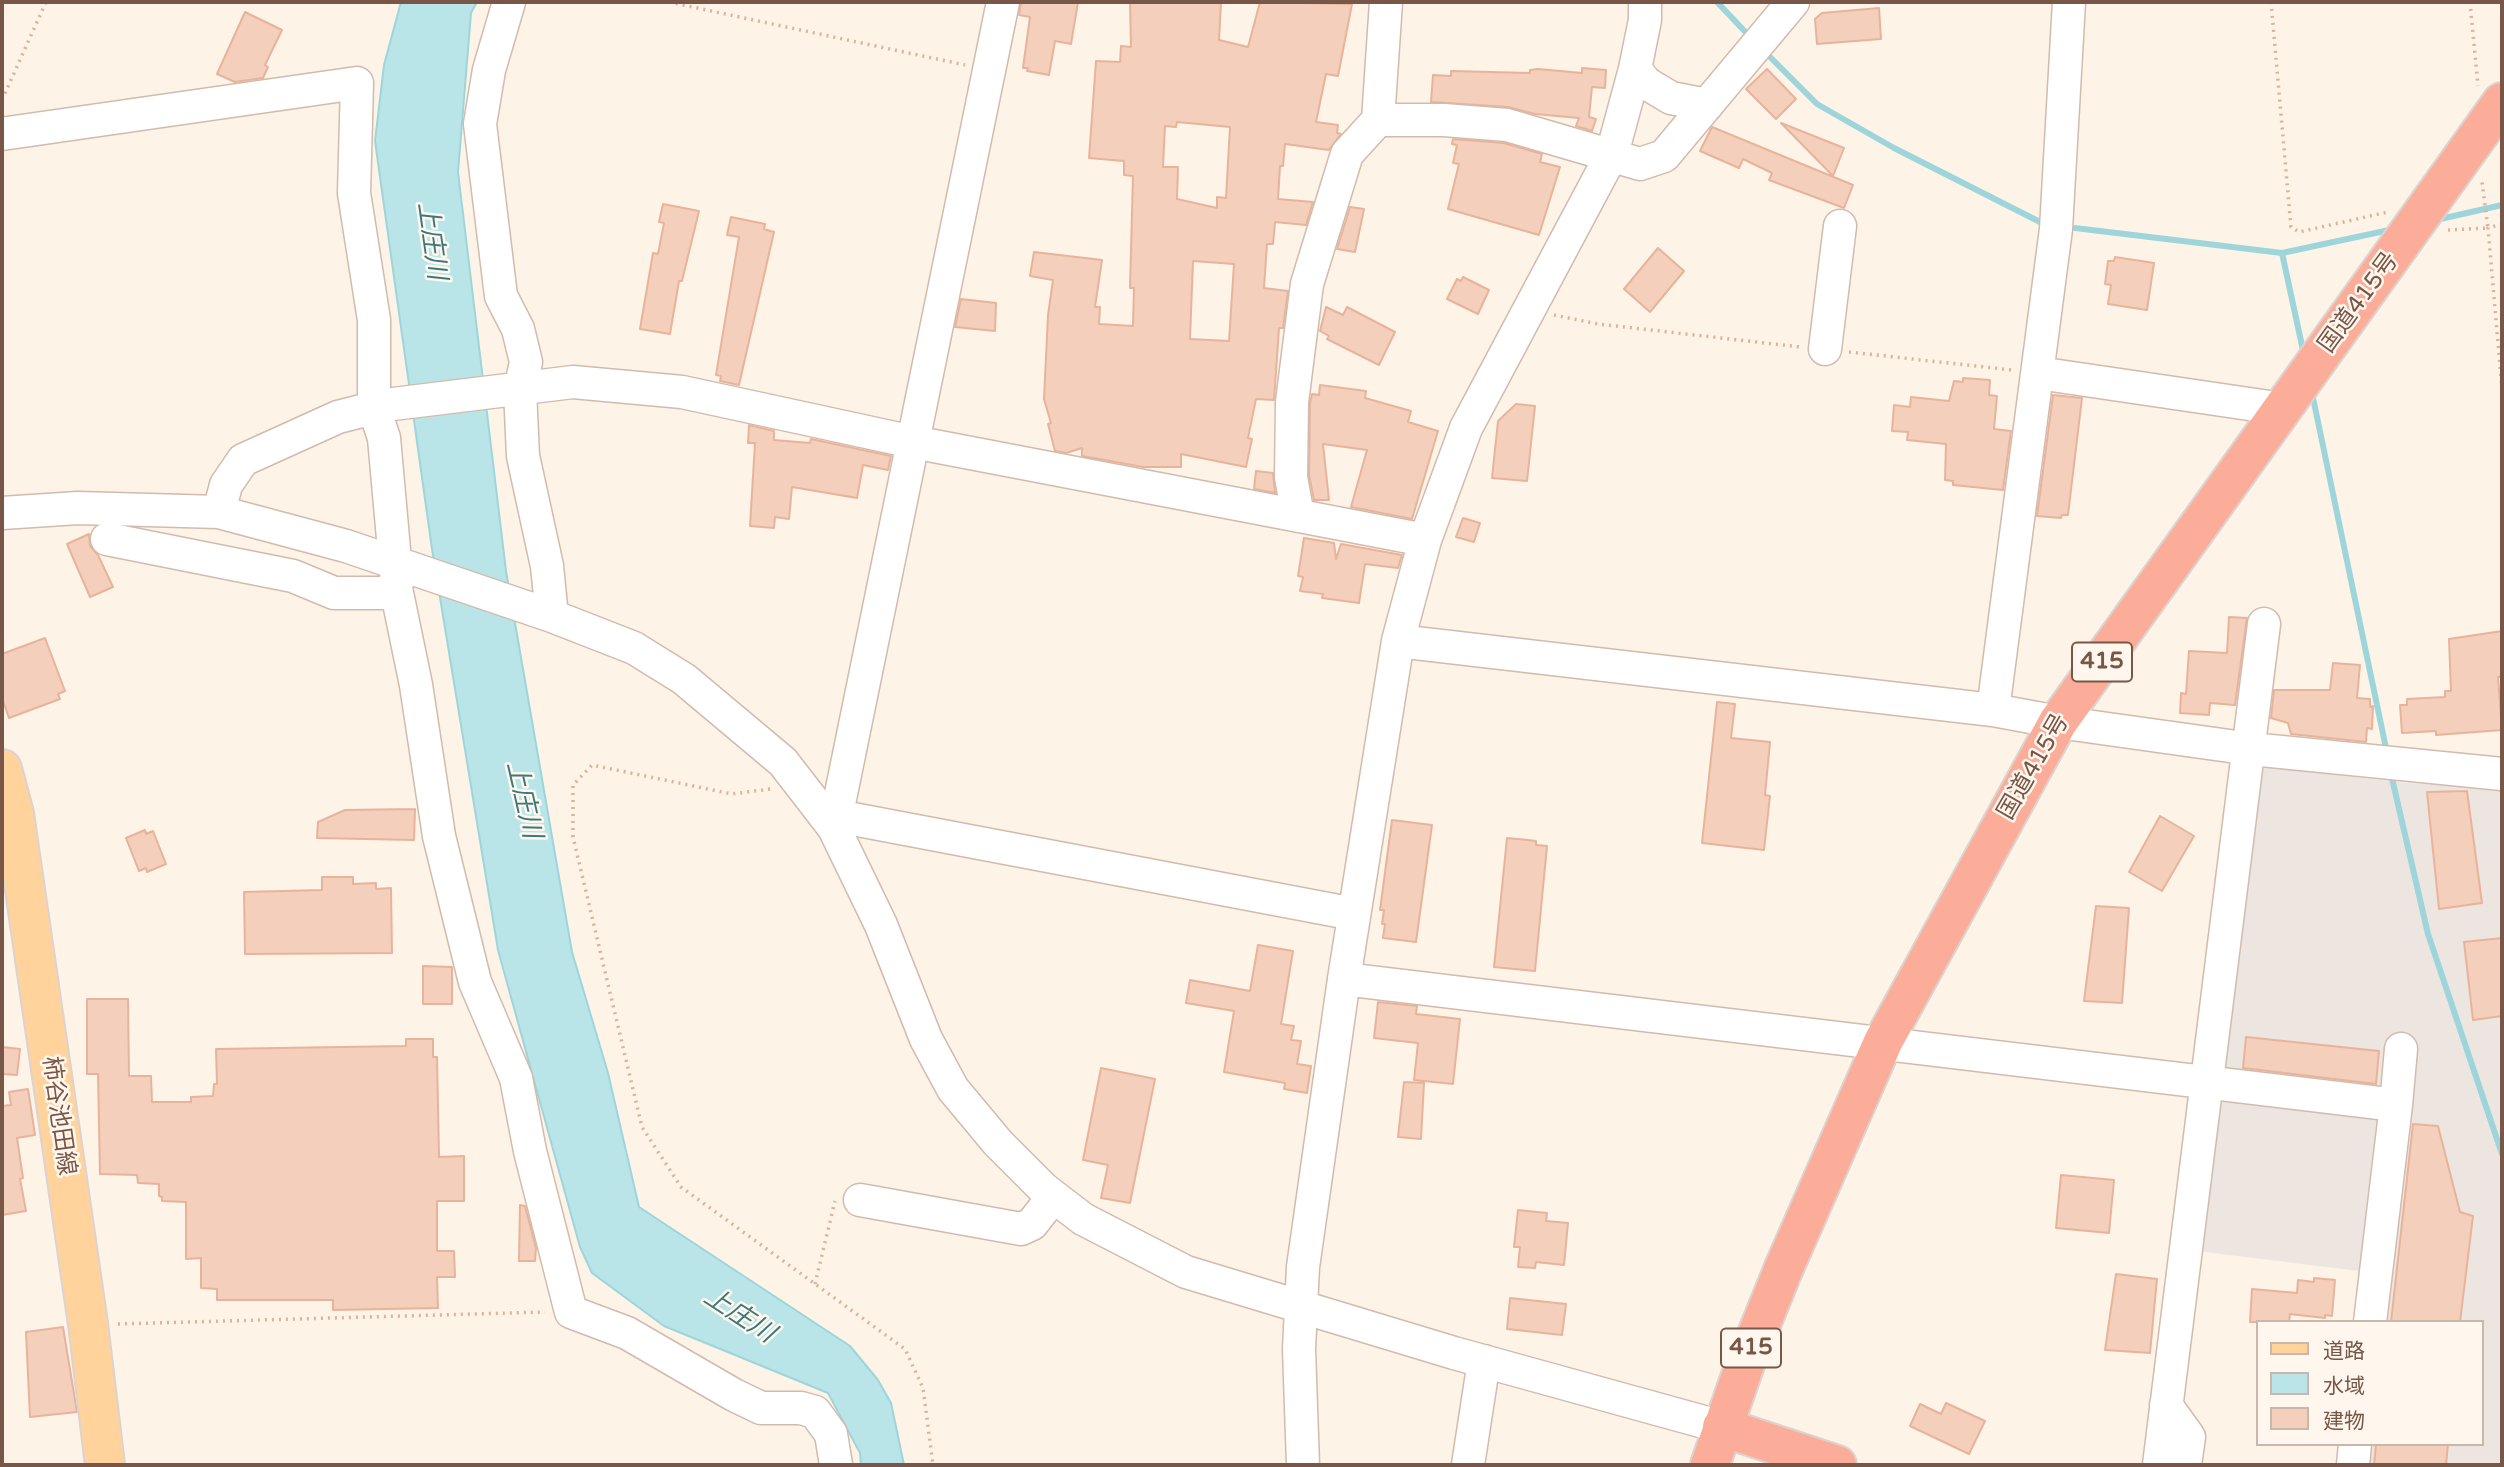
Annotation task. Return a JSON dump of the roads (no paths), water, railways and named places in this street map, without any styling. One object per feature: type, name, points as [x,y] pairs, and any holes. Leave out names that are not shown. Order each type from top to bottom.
[{"type":"highway","name":"国道415号","points":[[1710,1465],[1783,1270],[1883,1042],[2058,722],[2493,116]]},
{"type":"highway","points":[[1722,1427],[1837,1465]]},
{"type":"main road","name":"柿谷池田線","points":[[2,769],[14,814],[88,1324],[105,1465]]},
{"type":"street","points":[[509,2],[489,70],[480,124],[500,296],[518,329],[526,362],[520,390],[523,456],[547,566],[552,615]]},
{"type":"street","points":[[836,822],[1003,2]]},
{"type":"street","points":[[1298,516],[1291,477],[1292,402],[1307,284],[1347,154],[1378,120],[1386,2]]},
{"type":"street","points":[[1303,1465],[1300,1305],[1344,979],[1398,641],[1425,540],[1466,428],[1612,154],[1635,69],[1646,2]]},
{"type":"street","points":[[1993,709],[2056,229],[2069,2]]},
{"type":"street","points":[[1378,120],[1444,120],[1507,125],[1640,164],[1664,156],[1784,14]]},
{"type":"street","points":[[1635,69],[1646,83],[1671,98],[1707,105]]},
{"type":"street","points":[[2,134],[357,83],[354,193],[374,320],[397,579],[439,836],[475,982],[516,1078],[530,1151],[571,1312],[627,1333],[761,1408],[801,1408],[815,1412],[831,1434],[836,1465]]},
{"type":"street","points":[[1825,349],[1840,226]]},
{"type":"street","points":[[2038,373],[2283,409]]},
{"type":"street","points":[[219,512],[226,485],[243,460],[338,417],[380,407],[573,382],[682,391],[913,442],[1425,540]]},
{"type":"street","points":[[2,513],[78,508],[219,512],[346,547],[397,579],[552,615],[634,648],[684,679],[783,762],[836,822],[881,925],[926,1039],[953,1088],[998,1143],[1054,1197],[1083,1219],[1186,1272],[1484,1361],[1722,1427]]},
{"type":"street","points":[[107,539],[293,576],[334,593],[397,579]]},
{"type":"street","points":[[2159,1465],[2206,1080],[2251,749],[2264,624]]},
{"type":"street","points":[[1398,641],[1993,709],[2058,722],[2251,749],[2502,774]]},
{"type":"street","points":[[836,822],[1354,914]]},
{"type":"street","points":[[1344,979],[1677,1021],[1883,1042],[2098,1072],[2206,1080],[2396,1105]]},
{"type":"street","points":[[2370,1320],[2402,1049]]},
{"type":"street","points":[[860,1200],[1021,1229],[1032,1224],[1054,1197]]},
{"type":"street","points":[[1468,1465],[1484,1361]]},
{"type":"street","points":[[2166,1405],[2189,1437],[2185,1465]]},
{"type":"street","points":[[2353,1465],[2355,1446]]},
{"type":"water","name":"上庄川","points":[[401,2],[477,2],[471,13],[458,172],[506,571],[572,952],[608,1073],[639,1207],[850,1346],[878,1380],[891,1403],[904,1465],[861,1465],[860,1453],[828,1393],[664,1326],[592,1273],[580,1247],[498,950],[432,549],[375,141],[384,65]]},
{"type":"waterway","points":[[1717,2],[1752,39]]},
{"type":"waterway","points":[[1765,52],[1817,104],[1894,148],[2044,224]]},
{"type":"waterway","points":[[2436,220],[2502,205]]},
{"type":"waterway","points":[[2075,228],[2282,253],[2394,229]]},
{"type":"waterway","points":[[2282,253],[2304,355]]},
{"type":"waterway","points":[[2312,393],[2387,753]]},
{"type":"waterway","points":[[2391,774],[2428,934],[2502,1154]]}]
